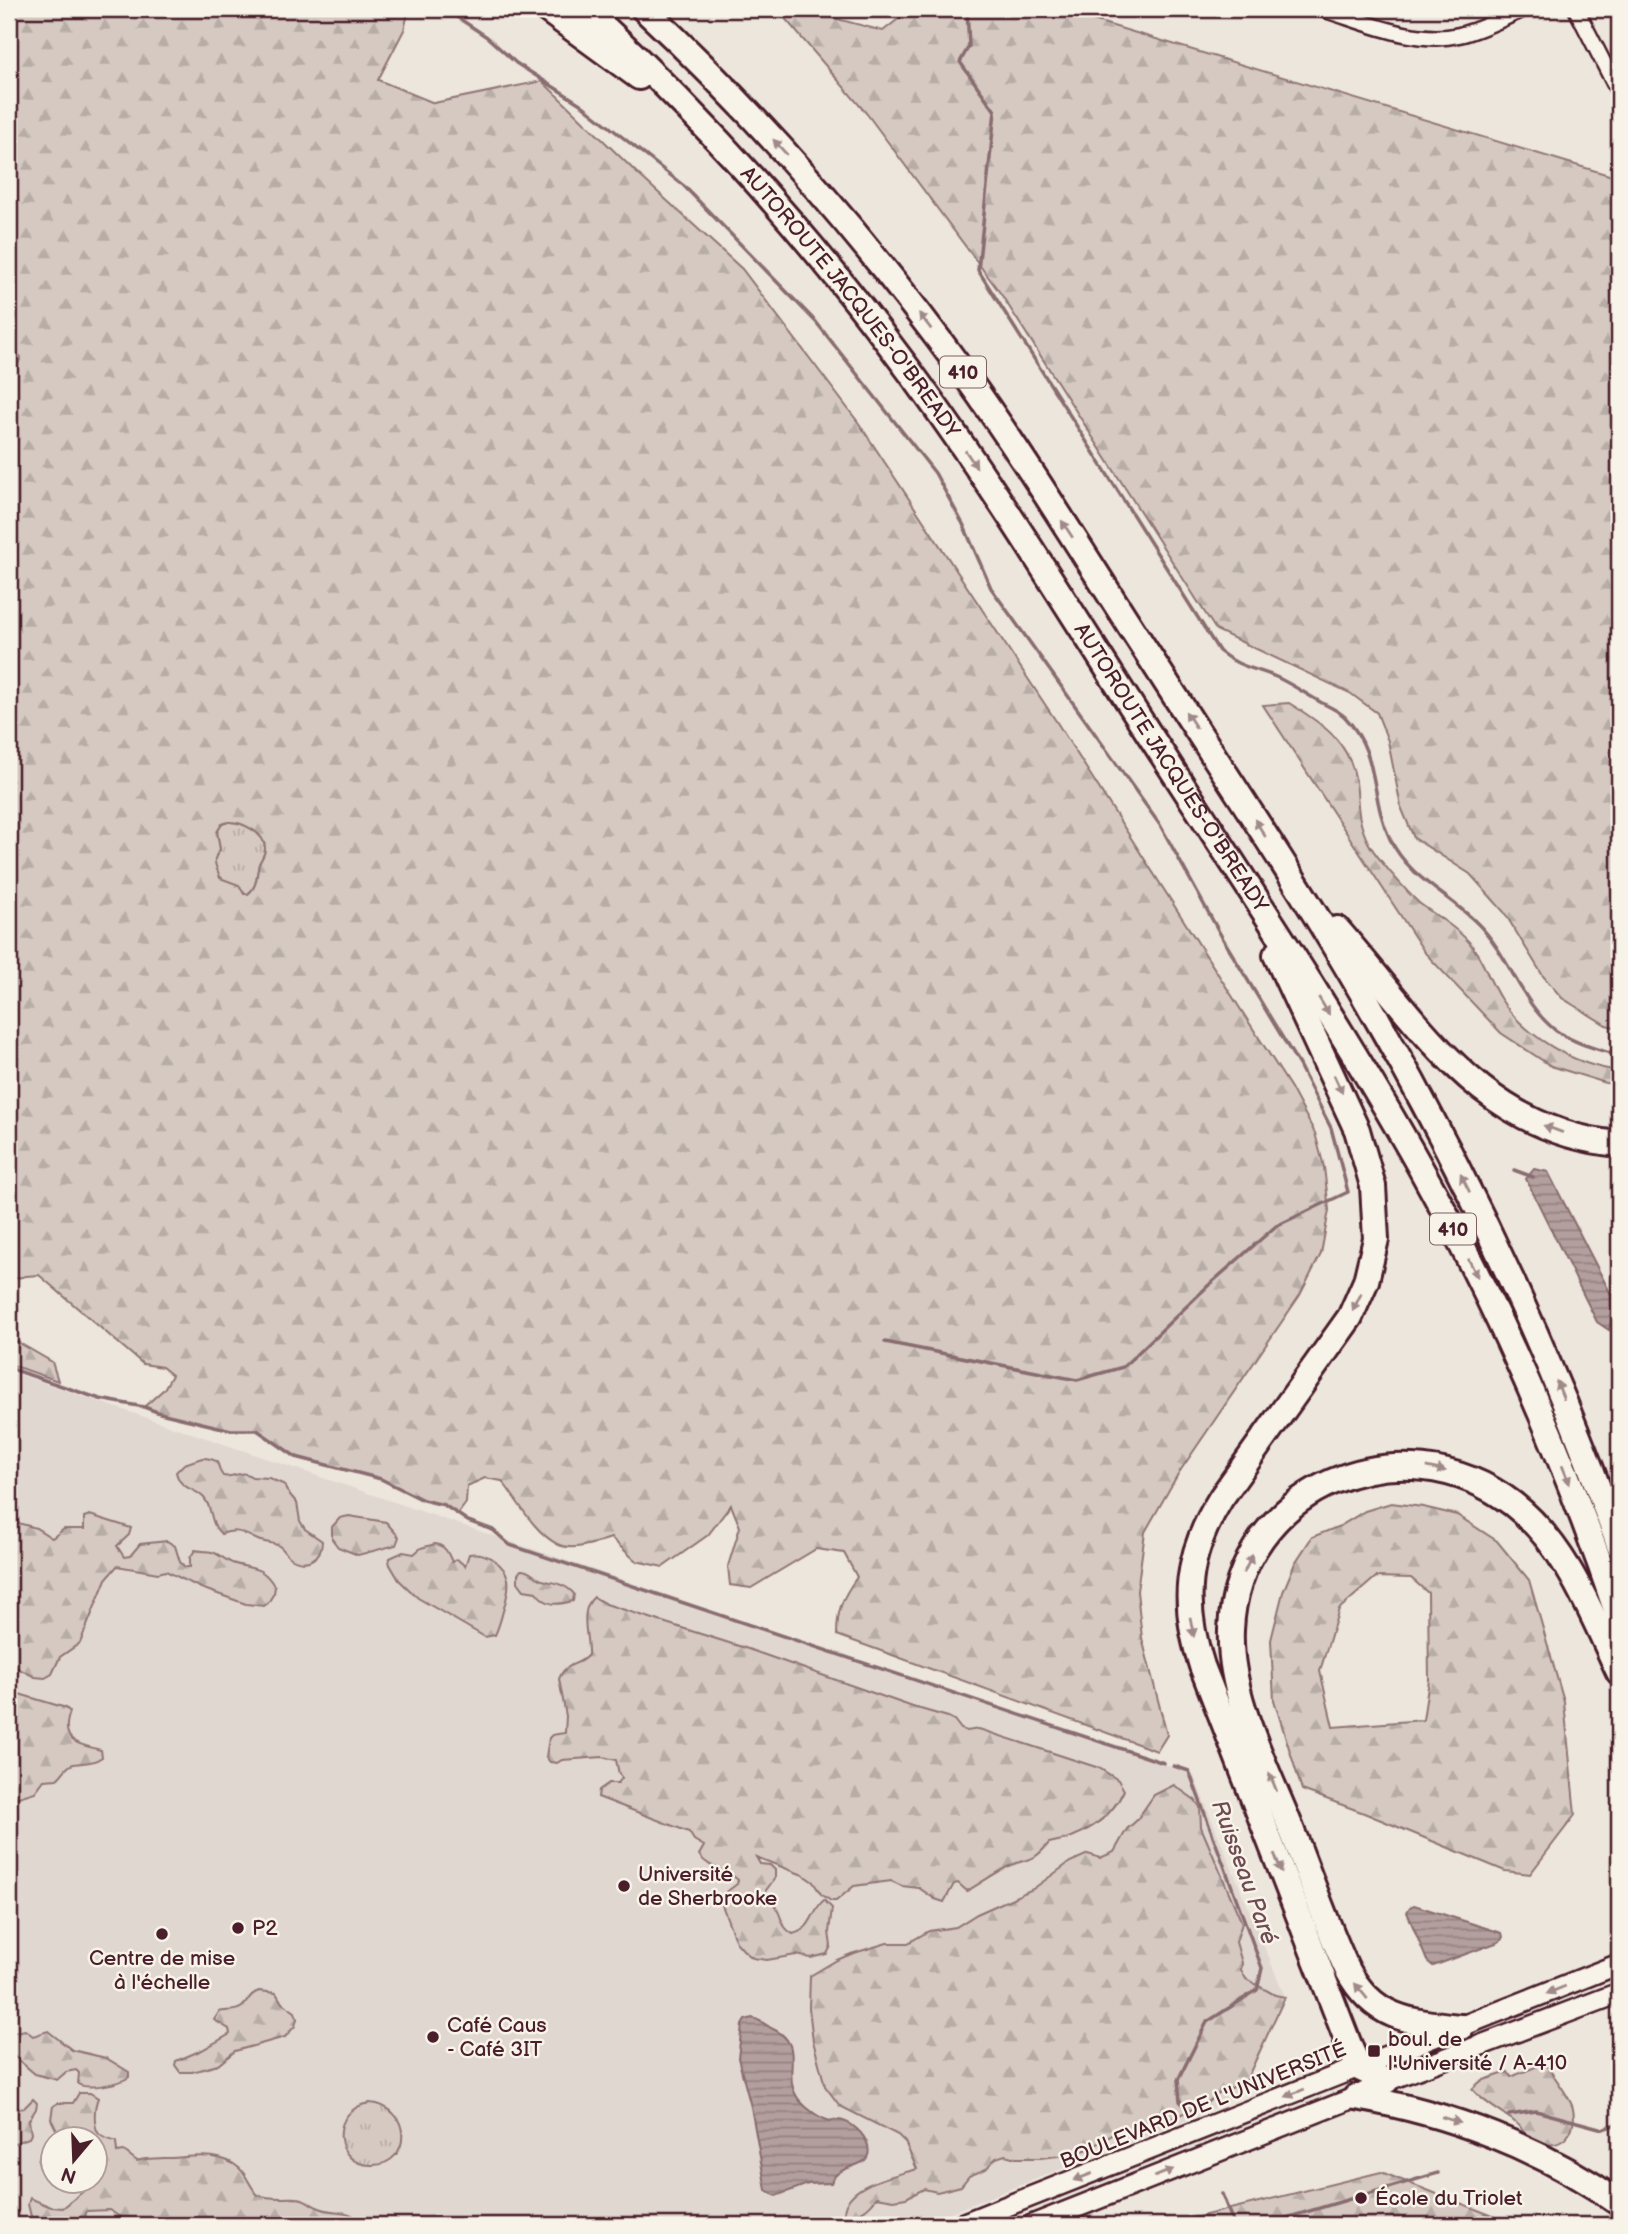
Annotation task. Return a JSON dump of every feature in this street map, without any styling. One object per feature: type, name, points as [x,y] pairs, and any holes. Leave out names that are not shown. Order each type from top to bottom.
[{"type":"highway","points":[[547,9],[707,128]]},
{"type":"highway","name":"AUTOROUTE JACQUES-O'BREADY","points":[[586,9],[707,128],[808,241],[911,373],[993,491],[1234,866],[1375,1088],[1463,1248],[1546,1426],[1583,1517],[1619,1618]]},
{"type":"highway","name":"AUTOROUTE JACQUES-O'BREADY","points":[[644,9],[709,71],[781,148],[859,238],[932,331],[1017,452],[1292,879],[1373,1012],[1471,1194],[1546,1356],[1619,1545]]},
{"type":"highway","points":[[1234,866],[1354,1120],[1372,1179],[1376,1231],[1374,1254],[1366,1281],[1350,1317],[1225,1492],[1204,1528],[1191,1568],[1189,1614],[1205,1675],[1359,2068],[1386,2081]]},
{"type":"highway","points":[[1292,879],[1372,969],[1431,1041],[1477,1086],[1510,1109],[1540,1124],[1580,1138],[1619,1144]]},
{"type":"highway","points":[[1461,2027],[1413,2022],[1386,2012],[1363,1994],[1344,1963],[1237,1685],[1231,1648],[1232,1620],[1238,1590],[1249,1562],[1264,1536],[1283,1515],[1305,1496],[1340,1477],[1398,1465],[1429,1467],[1458,1474],[1489,1488],[1509,1501],[1548,1539],[1580,1589],[1619,1672]]},
{"type":"highway","points":[[1356,2097],[1423,2112],[1497,2137],[1567,2171],[1619,2203]]},
{"type":"main road","name":"BOULEVARD DE L'UNIVERSITÉ","points":[[959,2225],[1619,1964]]},
{"type":"main road","points":[[1032,2225],[1356,2097],[1386,2081],[1619,1993]]},
{"type":"street","points":[[1322,9],[1395,31],[1443,37],[1475,31],[1524,9]]},
{"type":"street","points":[[1576,9],[1619,93]]},
{"type":"shaded area","points":[[1534,1169],[1548,1172],[1615,1302],[1609,1330],[1597,1322],[1526,1179]]},
{"type":"shaded area","name":"Université de Sherbrooke","points":[[9,1371],[1193,1774],[1285,1997],[1240,2095],[1199,2115],[918,2225],[9,2225]]},
{"type":"shaded area","points":[[1414,1905],[1502,1933],[1503,1937],[1499,1942],[1433,1966],[1427,1961],[1407,1912]]},
{"type":"shaded area","points":[[752,2018],[783,2035],[789,2043],[792,2052],[792,2081],[800,2101],[824,2119],[852,2125],[866,2141],[866,2159],[841,2171],[831,2183],[808,2184],[776,2196],[766,2190],[751,2107],[738,2058],[742,2025],[745,2020]]},
{"type":"green space","points":[[9,9],[409,9],[404,30],[378,80],[434,103],[542,81],[742,269],[858,422],[1056,721],[1291,1088],[1315,1133],[1324,1167],[1329,1210],[1321,1254],[1300,1295],[1178,1474],[1145,1532],[1137,1591],[1142,1638],[1167,1735],[1157,1751],[837,1635],[841,1604],[857,1577],[844,1553],[816,1549],[751,1588],[730,1585],[728,1566],[740,1527],[731,1505],[708,1535],[663,1567],[636,1561],[611,1538],[576,1547],[557,1544],[533,1524],[502,1481],[485,1478],[467,1486],[466,1503],[458,1514],[444,1505],[423,1500],[381,1479],[296,1457],[257,1430],[231,1430],[144,1407],[164,1389],[172,1375],[162,1367],[143,1364],[39,1275],[9,1280],[9,385],[21,357],[9,349]],"holes":[[[233,822],[252,829],[264,843],[265,851],[255,884],[248,894],[244,894],[239,885],[220,878],[215,864],[220,850],[217,832],[222,824]]]},
{"type":"green space","points":[[777,9],[799,9],[883,31],[911,9],[1074,9],[1073,14],[1619,178],[1619,1028],[1606,1025],[1562,998],[1543,976],[1504,912],[1470,874],[1414,838],[1401,807],[1388,741],[1377,713],[1350,693],[1216,630],[1001,294],[867,114]]},
{"type":"green space","points":[[1289,703],[1326,728],[1344,749],[1355,775],[1361,823],[1372,848],[1419,903],[1464,936],[1478,955],[1510,1012],[1537,1037],[1568,1056],[1619,1071],[1619,1087],[1551,1066],[1501,1033],[1425,953],[1263,705]]},
{"type":"green space","points":[[228,822],[252,829],[264,843],[265,851],[255,884],[248,894],[225,881],[214,865],[214,859],[220,850],[217,832],[222,824]]},
{"type":"green space","points":[[9,1337],[52,1362],[58,1381],[9,1364]]},
{"type":"green space","points":[[202,1458],[216,1461],[223,1476],[244,1473],[252,1477],[269,1478],[285,1485],[297,1503],[300,1521],[305,1529],[322,1541],[316,1557],[312,1560],[297,1561],[274,1544],[240,1532],[221,1534],[204,1498],[184,1485],[176,1472],[184,1464]]},
{"type":"green space","points":[[1391,1503],[1457,1515],[1497,1541],[1529,1580],[1564,1702],[1575,1815],[1530,1874],[1505,1871],[1302,1790],[1274,1700],[1271,1640],[1283,1592],[1295,1563],[1312,1537],[1340,1526],[1365,1511]],"holes":[[[1376,1577],[1411,1578],[1428,1593],[1429,1680],[1423,1720],[1333,1727],[1320,1671],[1339,1609]]]},
{"type":"green space","points":[[9,1506],[18,1523],[36,1528],[52,1538],[64,1529],[84,1529],[84,1517],[90,1515],[131,1528],[129,1535],[117,1546],[124,1557],[130,1556],[140,1544],[167,1541],[175,1546],[180,1562],[185,1567],[190,1567],[190,1558],[195,1550],[212,1552],[232,1563],[266,1575],[275,1587],[274,1593],[264,1606],[246,1604],[201,1588],[166,1571],[158,1573],[117,1566],[106,1579],[80,1643],[60,1657],[52,1674],[45,1678],[35,1677],[9,1664]]},
{"type":"green space","points":[[349,1516],[386,1522],[399,1537],[396,1545],[358,1555],[338,1547],[332,1539],[332,1527],[340,1518]]},
{"type":"green space","points":[[435,1544],[444,1548],[452,1562],[457,1559],[465,1566],[469,1554],[479,1554],[494,1560],[504,1570],[508,1591],[495,1635],[485,1637],[418,1598],[399,1580],[389,1563],[390,1558],[403,1552],[414,1554],[421,1548]]},
{"type":"green space","points":[[521,1570],[567,1588],[574,1594],[573,1601],[553,1604],[536,1592],[524,1590],[518,1582]]},
{"type":"green space","points":[[594,1597],[606,1604],[948,1717],[961,1729],[979,1729],[1099,1768],[1118,1780],[1124,1790],[1111,1810],[1093,1826],[1072,1837],[1049,1843],[1033,1858],[1007,1867],[967,1891],[958,1883],[954,1884],[944,1902],[919,1888],[902,1886],[891,1881],[854,1886],[836,1901],[831,1901],[803,1875],[756,1857],[760,1864],[770,1865],[775,1870],[775,1878],[764,1893],[775,1906],[784,1925],[793,1934],[800,1932],[808,1924],[824,1900],[832,1908],[829,1932],[831,1946],[827,1954],[811,1958],[796,1955],[767,1960],[753,1958],[736,1942],[722,1905],[725,1893],[737,1884],[738,1880],[704,1860],[699,1855],[704,1846],[694,1840],[689,1832],[598,1797],[599,1790],[609,1783],[618,1783],[622,1778],[616,1760],[603,1757],[562,1760],[557,1763],[550,1762],[546,1757],[549,1738],[565,1733],[566,1716],[559,1679],[565,1669],[588,1655],[585,1616]]},
{"type":"green space","points":[[9,1691],[66,1708],[70,1712],[67,1722],[69,1736],[78,1743],[101,1750],[102,1757],[92,1762],[71,1765],[57,1779],[44,1780],[35,1792],[9,1800]]},
{"type":"green space","points":[[1174,1785],[1195,1800],[1200,1807],[1201,1827],[1242,1923],[1236,1942],[1242,1963],[1241,1970],[1246,1979],[1275,1995],[1285,1997],[1245,2083],[1220,2092],[1207,2103],[1168,2120],[1159,2121],[1132,2133],[1114,2134],[1089,2149],[1040,2158],[1005,2155],[996,2158],[986,2169],[969,2176],[961,2186],[937,2192],[924,2189],[906,2198],[894,2200],[877,2197],[861,2212],[852,2215],[844,2213],[853,2194],[862,2188],[917,2169],[905,2142],[898,2135],[840,2106],[825,2086],[813,2041],[809,2008],[810,1976],[851,1954],[887,1943],[908,1943],[929,1931],[956,1927],[977,1914],[1033,1889],[1070,1862],[1088,1854],[1100,1858],[1114,1852],[1127,1829],[1154,1795]]},
{"type":"green space","points":[[259,1991],[276,1993],[282,2003],[295,2012],[295,2026],[285,2037],[235,2051],[218,2065],[192,2072],[180,2072],[175,2065],[176,2061],[230,2034],[229,2029],[214,2020],[219,2012],[240,2009]]},
{"type":"green space","points":[[25,2030],[33,2036],[48,2031],[72,2050],[106,2058],[129,2072],[129,2077],[111,2084],[82,2086],[78,2084],[79,2073],[76,2070],[66,2072],[57,2080],[35,2074],[9,2052],[9,2031],[11,2033]]},
{"type":"green space","points":[[1540,2065],[1547,2066],[1566,2093],[1573,2109],[1573,2126],[1570,2133],[1559,2143],[1552,2145],[1531,2139],[1472,2089],[1481,2081],[1508,2072],[1511,2077]]},
{"type":"green space","points":[[9,2088],[19,2109],[33,2099],[37,2103],[29,2120],[29,2138],[9,2145]]},
{"type":"green space","points":[[79,2093],[90,2093],[98,2098],[96,2126],[54,2126],[51,2119],[53,2106],[58,2103],[73,2103]]},
{"type":"green space","points":[[370,2103],[384,2106],[394,2114],[402,2135],[401,2146],[395,2155],[386,2162],[373,2165],[360,2163],[350,2157],[343,2148],[341,2137],[347,2116],[356,2107]]},
{"type":"green space","points":[[108,2139],[116,2142],[117,2152],[124,2151],[137,2161],[193,2156],[213,2157],[231,2162],[244,2174],[258,2195],[303,2199],[324,2210],[352,2215],[362,2225],[133,2225],[109,2210],[87,2211],[85,2216],[93,2223],[104,2225],[33,2225],[28,2204],[30,2198],[51,2207],[63,2208],[78,2196],[108,2196]]},
{"type":"green space","name":"École du Triolet","points":[[1381,2172],[1516,2225],[1165,2225]]},
{"type":"waterway","points":[[445,9],[487,37],[516,63],[582,105],[684,186],[816,322],[935,473],[963,524],[991,588],[1160,825],[1223,939],[1299,1065],[1331,1128],[1348,1192],[1276,1226],[1211,1283],[1123,1367],[1077,1380],[885,1342]]},
{"type":"waterway","points":[[967,9],[969,46],[960,62],[995,111],[978,270],[1219,651],[1240,664],[1282,680],[1345,717],[1356,731],[1370,761],[1379,807],[1398,853],[1418,875],[1466,913],[1488,935],[1543,1019],[1562,1035],[1619,1056]]},
{"type":"waterway","points":[[1514,1170],[1533,1177]]},
{"type":"waterway","points":[[9,1368],[100,1399],[144,1407],[231,1430],[257,1430],[296,1457],[381,1479],[423,1500],[444,1505],[468,1521],[493,1530],[510,1545],[1164,1763]]},
{"type":"waterway","name":"Ruisseau Paré","points":[[1174,1766],[1189,1771],[1262,1968],[1257,1990],[1207,2022],[1178,2080],[1180,2101],[1191,2114]]},
{"type":"waterway","name":"Ruisseau Paré","points":[[1509,2115],[1536,2111],[1603,2129],[1619,2123]]},
{"type":"waterway","name":"Ruisseau Paré","points":[[1262,2225],[1438,2173]]},
{"type":"waterway","name":"Ruisseau Paré","points":[[1222,2194],[1234,2225]]},
{"type":"place","name":"Université de Sherbrooke","points":[[624,1886]]},
{"type":"place","name":"P2","points":[[238,1928]]},
{"type":"place","name":"Centre de mise à l'échelle","points":[[162,1934]]},
{"type":"place","name":"Café Caus - Café 3IT","points":[[433,2037]]},
{"type":"place","name":"boul. de l'Université / A-410","points":[[1374,2051]]},
{"type":"place","name":"École du Triolet","points":[[1361,2198]]}]
